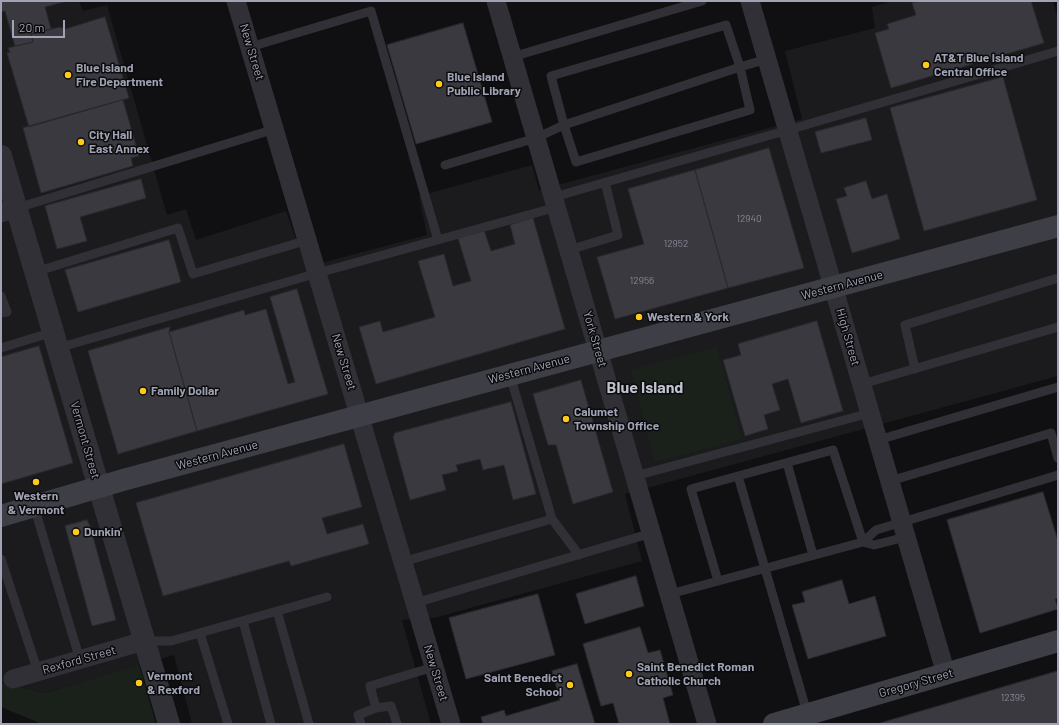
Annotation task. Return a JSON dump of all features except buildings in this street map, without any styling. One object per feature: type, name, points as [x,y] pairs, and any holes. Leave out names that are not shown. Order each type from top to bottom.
[{"type":"main road","name":"Western Avenue","points":[[1,516],[99,487],[1058,226]]},
{"type":"main road","name":"Gregory Street","points":[[774,724],[810,719],[946,674],[1058,641]]},
{"type":"street","name":"New Street","points":[[236,1],[451,724]]},
{"type":"street","name":"York Street","points":[[496,1],[707,724]]},
{"type":"street","name":"High Street","points":[[750,1],[946,674]]},
{"type":"street","name":"Vermont Street","points":[[1,156],[9,211],[35,272],[169,724]]},
{"type":"street","name":"Rexford Street","points":[[13,680],[144,641]]},
{"type":"lane","points":[[512,57],[702,1]]},
{"type":"lane","points":[[250,47],[371,11],[438,240]]},
{"type":"lane","points":[[726,25],[740,67],[750,110],[576,162],[564,125],[551,76],[726,25]]},
{"type":"lane","points":[[1,348],[56,340],[318,273],[438,240],[555,202],[605,182],[1058,51]]},
{"type":"lane","points":[[445,165],[536,138],[564,125],[767,59]]},
{"type":"lane","points":[[9,211],[275,129]]},
{"type":"lane","points":[[569,250],[618,235],[605,182]]},
{"type":"lane","points":[[35,272],[178,228],[193,274],[308,240]]},
{"type":"lane","points":[[915,369],[905,325],[1058,278]]},
{"type":"lane","points":[[1,296],[7,312],[1,313]]},
{"type":"lane","points":[[862,384],[1058,327]]},
{"type":"lane","points":[[510,375],[552,519],[578,555]]},
{"type":"lane","points":[[878,440],[1058,387]]},
{"type":"lane","points":[[635,476],[870,413]]},
{"type":"lane","points":[[890,481],[1054,432],[1058,458]]},
{"type":"lane","points":[[718,581],[690,489],[834,450],[862,542]]},
{"type":"lane","points":[[787,463],[814,555]]},
{"type":"lane","points":[[862,542],[874,545],[904,529],[1058,475]]},
{"type":"lane","points":[[738,476],[810,719]]},
{"type":"lane","points":[[34,506],[80,660]]},
{"type":"lane","points":[[402,562],[552,519]]},
{"type":"lane","points":[[670,594],[862,542],[876,530],[904,529]]},
{"type":"lane","points":[[415,603],[652,533]]},
{"type":"lane","points":[[1,559],[38,672]]},
{"type":"lane","points":[[144,641],[171,641],[327,597]]},
{"type":"lane","points":[[277,611],[309,724]]},
{"type":"lane","points":[[243,621],[271,724]]},
{"type":"lane","points":[[200,633],[228,724]]},
{"type":"lane","points":[[376,708],[370,686],[434,667]]},
{"type":"lane","points":[[361,724],[358,715],[376,708],[391,706],[397,724]]},
{"type":"shaded area","points":[[1,1],[79,1],[83,11],[107,5],[167,215],[186,209],[196,240],[286,211],[306,267],[427,235],[419,196],[532,165],[539,190],[802,119],[785,51],[875,28],[872,7],[892,1],[1053,1],[1058,19],[1058,376],[625,494],[642,561],[434,618],[402,620],[431,724],[192,724],[174,655],[46,693],[1,682]]},
{"type":"shaded area","points":[[717,347],[742,439],[655,462],[631,370]]},
{"type":"shaded area","points":[[139,665],[156,724],[42,724],[1,707],[1,682],[46,693]]},
{"type":"place","name":"AT&T Blue Island Central Office","points":[[926,65]]},
{"type":"place","name":"Blue Island Fire Department","points":[[68,75]]},
{"type":"place","name":"Blue Island Public Library","points":[[439,84]]},
{"type":"place","name":"City Hall East Annex","points":[[81,142]]},
{"type":"place","name":"Western & York","points":[[639,317]]},
{"type":"place","name":"Family Dollar","points":[[143,391]]},
{"type":"place","name":"Calumet Township Office","points":[[566,419]]},
{"type":"place","name":"Western & Vermont","points":[[36,482]]},
{"type":"place","name":"Dunkin'","points":[[76,532]]},
{"type":"place","name":"Saint Benedict Roman Catholic Church","points":[[629,674]]},
{"type":"place","name":"Vermont & Rexford","points":[[139,683]]},
{"type":"place","name":"Saint Benedict School","points":[[570,685]]},
{"type":"district","name":"Blue Island","points":[[645,388]]}]
